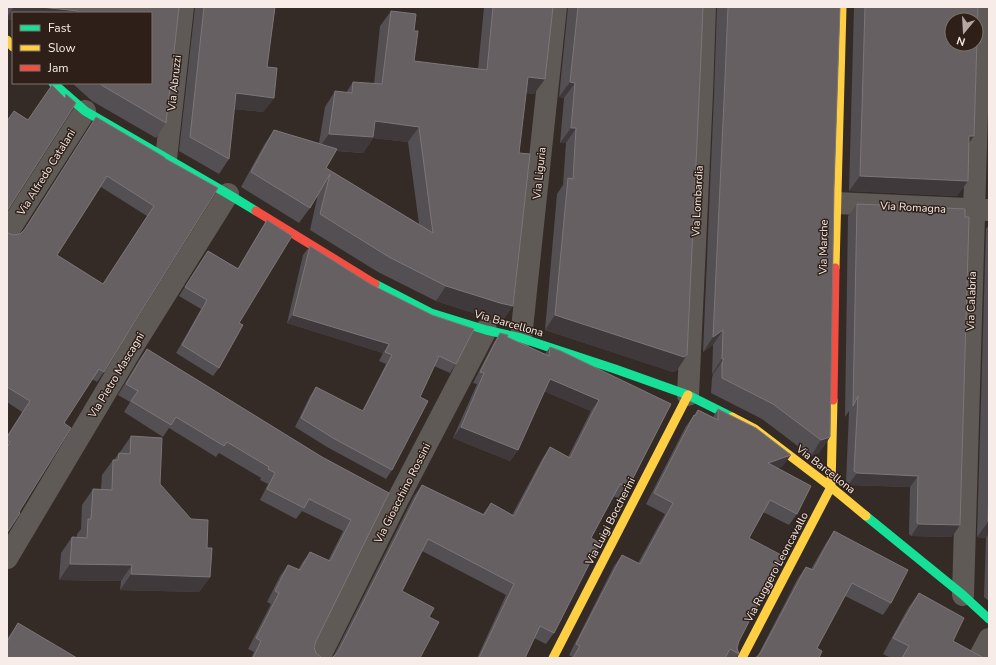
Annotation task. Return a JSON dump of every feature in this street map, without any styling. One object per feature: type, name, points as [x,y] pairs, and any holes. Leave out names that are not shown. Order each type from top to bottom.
[{"type":"street","name":"Via Abruzzi","points":[[166,158],[183,7]]},
{"type":"street","name":"Via Liguria","points":[[521,338],[556,7]]},
{"type":"street","name":"Via Lombardia","points":[[688,395],[705,7]]},
{"type":"street","name":"Via Marche","points":[[831,487],[836,203],[842,7]]},
{"type":"street","name":"Via Calabria","points":[[963,595],[981,210],[980,7]]},
{"type":"street","name":"Via Barcellona","points":[[55,84],[85,111],[228,194],[372,283],[431,313],[486,330],[521,338],[688,395],[755,429],[831,487],[963,595],[989,619]]},
{"type":"street","name":"Via Alfredo Catalani","points":[[7,233],[85,111]]},
{"type":"street","name":"Via Pietro Mascagni","points":[[7,558],[142,347],[228,194]]},
{"type":"street","name":"Via Romagna","points":[[836,203],[981,210]]},
{"type":"street","name":"Via Gioacchino Rossini","points":[[319,658],[391,495],[486,330]]},
{"type":"street","name":"Via Luigi Boccherini","points":[[553,658],[688,395]]},
{"type":"street","name":"Via Ruggero Leoncavallo","points":[[742,658],[831,487]]},
{"type":"street","points":[[978,658],[989,639]]},
{"type":"building","points":[[41,7],[179,7],[166,123],[100,84],[152,84],[152,12],[78,11]]},
{"type":"building","points":[[204,7],[275,7],[267,67],[277,68],[274,98],[236,93],[229,159],[190,137]]},
{"type":"building","points":[[493,7],[553,7],[545,79],[528,77],[519,153],[530,154],[513,306],[446,286],[389,257],[320,214],[330,174],[310,208],[251,172],[274,130],[337,149],[326,168],[433,233],[419,127],[375,121],[373,137],[329,134],[335,91],[352,93],[353,82],[382,84],[391,11],[416,14],[414,31],[418,31],[414,61],[487,70]]},
{"type":"building","points":[[578,7],[703,7],[687,355],[684,357],[555,315],[568,178],[573,179],[576,128],[571,128],[575,83],[570,82]]},
{"type":"building","points":[[728,7],[840,7],[834,188],[830,437],[821,440],[773,404],[722,378],[722,362],[724,359],[722,359],[723,330],[713,337]]},
{"type":"building","points":[[865,7],[978,7],[978,12],[944,12],[944,52],[977,52],[974,136],[969,136],[968,181],[860,176]]},
{"type":"building","points":[[52,85],[65,98],[66,94],[76,103],[7,211],[7,121],[14,111],[28,120]]},
{"type":"building","points":[[96,117],[218,188],[104,372],[99,369],[64,423],[71,428],[7,533],[7,447],[10,442],[7,440],[7,437],[30,401],[7,387],[7,232],[13,235],[20,234],[25,229]],"holes":[[[107,176],[154,206],[103,284],[57,255]]]},
{"type":"building","points":[[857,204],[965,209],[965,217],[969,217],[960,525],[917,523],[918,476],[857,473],[854,471],[858,396],[853,406]]},
{"type":"building","points":[[267,220],[292,236],[239,323],[243,325],[219,368],[182,345],[207,300],[185,287],[208,251],[238,269]]},
{"type":"building","points":[[310,246],[372,285],[432,315],[474,329],[456,364],[439,356],[420,397],[428,401],[392,470],[333,438],[301,418],[316,387],[363,411],[392,355],[385,352],[389,344],[293,315]]},
{"type":"building","points":[[500,333],[508,335],[507,337],[549,356],[550,347],[561,351],[671,404],[631,482],[629,481],[626,487],[620,484],[591,538],[600,543],[554,633],[540,626],[525,658],[479,658],[514,584],[428,539],[402,591],[434,608],[429,617],[439,622],[420,658],[331,658],[338,652],[422,485],[484,515],[491,503],[514,516],[550,447],[570,458],[599,400],[550,379],[518,450],[461,427],[484,373],[480,372]]},
{"type":"building","points":[[147,349],[322,457],[389,493],[316,641],[314,647],[316,653],[322,658],[253,658],[261,641],[256,638],[279,593],[275,591],[288,565],[300,570],[310,552],[330,561],[351,520],[309,499],[304,508],[267,489],[275,473],[268,469],[269,467],[227,442],[224,446],[176,417],[171,425],[131,401],[138,391],[126,384]]},
{"type":"building","points":[[718,409],[756,428],[791,455],[768,463],[811,486],[797,514],[770,500],[749,538],[783,556],[739,641],[737,648],[739,654],[730,649],[725,658],[573,658],[580,646],[576,644],[622,555],[640,564],[673,503],[654,493],[694,415],[695,416],[698,410],[718,420]]},
{"type":"building","points":[[131,436],[162,438],[160,484],[191,519],[208,520],[207,548],[212,548],[210,577],[131,574],[132,565],[70,564],[72,537],[87,538],[88,519],[91,519],[93,489],[112,490],[113,460],[118,460],[119,453],[130,454]]},
{"type":"building","points":[[989,482],[989,522],[988,522]]},
{"type":"building","points":[[834,531],[908,570],[891,603],[852,583],[817,648],[822,651],[819,658],[753,658],[757,657],[761,652],[806,567],[813,570]]},
{"type":"building","points":[[919,593],[964,618],[953,641],[984,658],[902,658],[909,646],[893,638]]},
{"type":"building","points":[[18,623],[77,658],[7,658],[7,642]]},
{"type":"traffic: fast","points":[[54,84],[85,111],[256,211]]},
{"type":"traffic: fast","points":[[375,284],[431,313],[486,330],[521,338],[615,369],[688,395],[732,417]]},
{"type":"traffic: fast","points":[[866,516],[963,595],[989,619]]},
{"type":"traffic: slow","points":[[835,268],[842,7]]},
{"type":"traffic: slow","points":[[7,40],[12,46]]},
{"type":"traffic: slow","points":[[553,658],[688,395]]},
{"type":"traffic: slow","points":[[742,658],[831,487],[833,400]]},
{"type":"traffic: slow","points":[[732,417],[755,429],[831,487],[866,516]]},
{"type":"traffic: jam","points":[[256,211],[375,284]]},
{"type":"traffic: jam","points":[[833,400],[835,268]]}]
